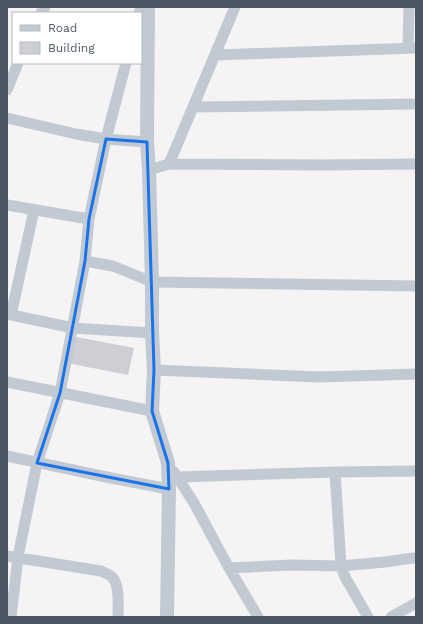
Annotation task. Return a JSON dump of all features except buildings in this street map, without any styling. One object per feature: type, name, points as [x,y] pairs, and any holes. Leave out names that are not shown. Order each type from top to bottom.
[{"type":"street","points":[[148,7],[147,142],[154,370],[152,411],[168,464],[167,617]]},
{"type":"street","points":[[169,164],[235,7]]},
{"type":"street","points":[[216,54],[412,48],[408,7]]},
{"type":"street","points":[[7,90],[18,64]]},
{"type":"street","points":[[11,617],[18,557],[37,462],[60,393],[85,261],[90,219],[106,139],[126,64]]},
{"type":"street","points":[[193,107],[416,104]]},
{"type":"street","points":[[7,118],[76,134],[106,139],[147,142]]},
{"type":"street","points":[[149,170],[169,164],[416,164]]},
{"type":"street","points":[[7,204],[90,219]]},
{"type":"street","points":[[34,210],[9,314],[73,328],[152,333]]},
{"type":"street","points":[[85,261],[113,266],[152,282],[416,286]]},
{"type":"street","points":[[154,370],[319,377],[416,374]]},
{"type":"street","points":[[7,382],[152,411]]},
{"type":"street","points":[[7,456],[169,489]]},
{"type":"street","points":[[168,464],[194,503],[229,568],[258,617]]},
{"type":"street","points":[[178,477],[416,471]]},
{"type":"street","points":[[335,472],[342,566],[345,577],[368,617]]},
{"type":"street","points":[[7,556],[101,572],[112,576],[117,584],[118,617]]},
{"type":"street","points":[[229,568],[292,565],[342,566],[413,558]]},
{"type":"street","points":[[391,617],[416,603]]},
{"type":"highlighted area","points":[[106,139],[147,142],[154,370],[152,411],[168,463],[169,489],[37,463],[60,393],[85,261],[89,219]]}]
